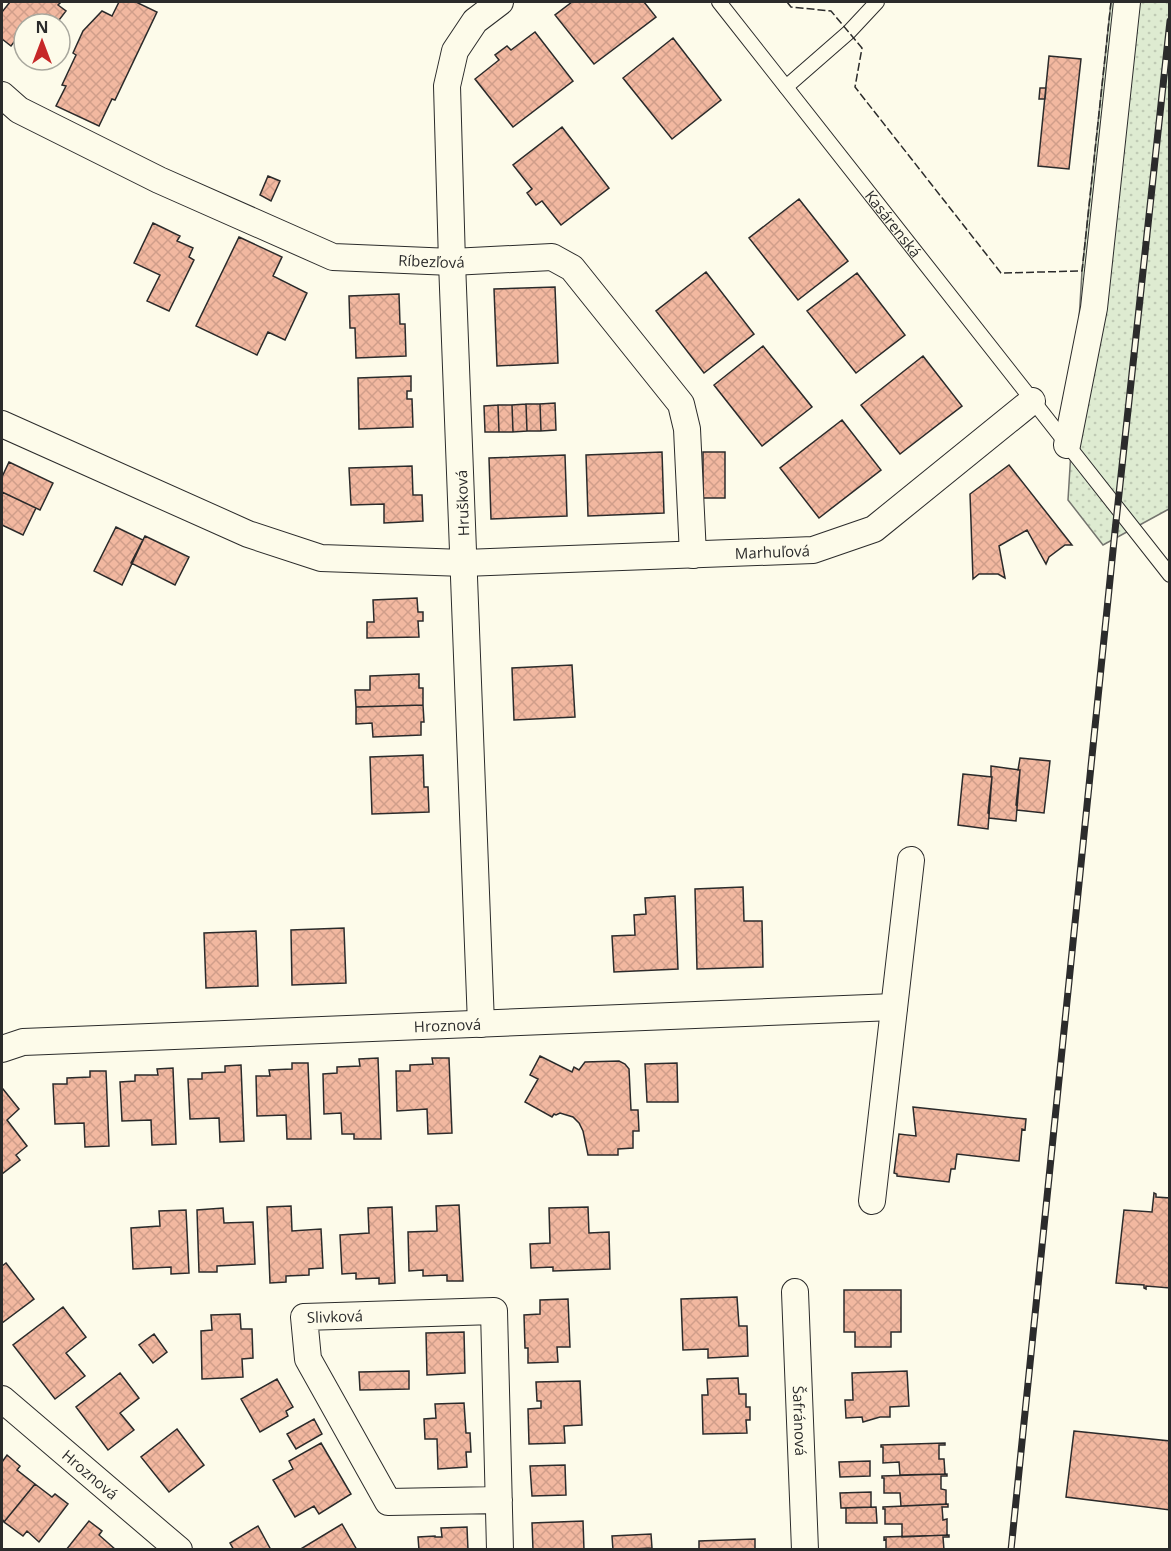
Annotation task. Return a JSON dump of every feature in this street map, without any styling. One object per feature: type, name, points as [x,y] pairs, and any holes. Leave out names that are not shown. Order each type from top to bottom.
[{"type":"street","name":"Hrušková","points":[[481,1024],[447,86],[455,51],[475,21],[500,2]]},
{"type":"street","points":[[1067,445],[1094,308],[1127,2]]},
{"type":"street","name":"Ríbezľová","points":[[2,95],[20,110],[159,180],[333,258],[452,262],[552,258],[572,268],[681,404],[687,429],[693,555]]},
{"type":"street","name":"Marhuľová","points":[[2,424],[248,534],[321,558],[464,563],[813,550],[874,529],[1032,401]]},
{"type":"street","points":[[872,1201],[911,860]]},
{"type":"street","name":"Hroznová","points":[[2,1049],[23,1042],[894,1007]]},
{"type":"street","name":"Šafránová","points":[[795,1292],[806,1550]]},
{"type":"street","name":"Slivková","points":[[499,1500],[388,1502],[308,1359],[304,1317],[494,1311],[499,1500],[500,1550]]},
{"type":"street","name":"Hroznová","points":[[2,1399],[179,1550]]},
{"type":"lane","name":"Kasárenská","points":[[719,2],[1170,575]]},
{"type":"lane","points":[[786,87],[849,32],[877,2]]},
{"type":"green space","points":[[1111,2],[1169,2],[1169,509],[1103,545],[1068,500],[1082,271]]},
{"type":"building","points":[[10,2],[61,2],[58,5],[66,11],[12,12],[11,46],[2,39],[2,12]]},
{"type":"building","points":[[119,2],[136,2],[157,12],[115,100],[112,99],[99,126],[56,106],[66,86],[62,85],[68,72],[72,72],[72,64],[76,55],[73,53],[83,31],[102,11],[112,16]]},
{"type":"building","points":[[572,2],[644,2],[656,17],[594,64],[555,15]]},
{"type":"building","points":[[535,32],[573,81],[513,127],[475,79],[499,60],[495,55],[507,46],[511,50]]},
{"type":"building","points":[[673,38],[721,100],[672,139],[623,78]]},
{"type":"building","points":[[1049,56],[1081,59],[1069,169],[1038,166]]},
{"type":"building","points":[[1040,88],[1046,88],[1045,99],[1039,99]]},
{"type":"building","points":[[562,127],[609,188],[561,225],[542,201],[536,205],[527,193],[532,189],[513,165]]},
{"type":"building","points":[[268,176],[280,181],[271,201],[260,195]]},
{"type":"building","points":[[799,199],[848,261],[798,300],[749,238]]},
{"type":"building","points":[[153,223],[180,236],[177,241],[193,248],[189,257],[194,260],[169,311],[147,301],[160,275],[134,263]]},
{"type":"building","points":[[239,237],[282,257],[273,276],[307,293],[285,340],[268,332],[257,355],[196,326]]},
{"type":"building","points":[[706,272],[754,334],[704,373],[656,311]]},
{"type":"building","points":[[857,273],[905,335],[856,373],[807,311]]},
{"type":"building","points":[[555,287],[558,363],[497,366],[494,289]]},
{"type":"building","points":[[399,294],[400,324],[405,324],[406,356],[356,358],[355,328],[350,328],[349,296]]},
{"type":"building","points":[[763,346],[812,407],[762,446],[714,385]]},
{"type":"building","points":[[923,356],[962,406],[900,454],[861,405]]},
{"type":"building","points":[[411,376],[411,391],[407,391],[407,399],[412,399],[413,427],[359,429],[358,378]]},
{"type":"building","points":[[555,403],[556,430],[541,431],[540,404]]},
{"type":"building","points":[[526,404],[527,431],[513,432],[512,405]]},
{"type":"building","points":[[526,404],[540,404],[541,431],[527,431]]},
{"type":"building","points":[[498,405],[499,432],[485,432],[484,406]]},
{"type":"building","points":[[498,405],[512,405],[513,432],[499,432]]},
{"type":"building","points":[[842,420],[881,470],[819,518],[780,468]]},
{"type":"building","points":[[662,452],[664,513],[588,516],[586,455]]},
{"type":"building","points":[[703,452],[725,452],[725,498],[703,498]]},
{"type":"building","points":[[565,455],[567,516],[491,519],[489,458]]},
{"type":"building","points":[[9,462],[53,483],[40,510],[2,492],[2,477]]},
{"type":"building","points":[[1009,465],[1072,545],[1065,545],[1049,557],[1046,564],[1027,530],[999,546],[1005,578],[998,574],[979,574],[973,579],[970,494]]},
{"type":"building","points":[[412,466],[413,495],[422,495],[423,521],[384,523],[384,504],[351,505],[349,468]]},
{"type":"building","points":[[2,492],[36,508],[23,535],[2,525]]},
{"type":"building","points":[[116,527],[143,540],[122,585],[94,571]]},
{"type":"building","points":[[145,536],[189,557],[175,585],[131,563]]},
{"type":"building","points":[[417,598],[418,612],[423,612],[423,621],[418,621],[419,637],[367,638],[367,622],[374,622],[373,600]]},
{"type":"building","points":[[572,665],[575,717],[514,720],[512,668]]},
{"type":"building","points":[[419,674],[419,688],[423,688],[423,705],[356,707],[355,690],[370,690],[370,676]]},
{"type":"building","points":[[423,705],[424,722],[421,722],[421,735],[373,737],[372,723],[356,724],[356,707]]},
{"type":"building","points":[[423,755],[424,787],[428,787],[429,812],[372,814],[370,757]]},
{"type":"building","points":[[1020,758],[1050,761],[1044,813],[1017,810]]},
{"type":"building","points":[[991,766],[1020,770],[1016,821],[989,818]]},
{"type":"building","points":[[963,774],[992,777],[988,829],[958,825]]},
{"type":"building","points":[[743,887],[744,921],[762,921],[763,967],[697,969],[695,889]]},
{"type":"building","points":[[675,896],[678,969],[614,972],[612,936],[635,935],[634,915],[646,914],[645,898]]},
{"type":"building","points":[[344,928],[346,983],[292,985],[291,930]]},
{"type":"building","points":[[256,931],[258,986],[206,988],[204,933]]},
{"type":"building","points":[[540,1056],[572,1072],[574,1067],[579,1070],[585,1062],[619,1061],[625,1064],[629,1069],[631,1110],[638,1110],[639,1131],[633,1131],[633,1148],[618,1149],[618,1155],[588,1155],[583,1131],[573,1117],[560,1113],[552,1117],[525,1102],[538,1079],[530,1075]]},
{"type":"building","points":[[378,1058],[381,1139],[354,1139],[354,1134],[342,1134],[341,1113],[324,1114],[323,1074],[337,1073],[337,1067],[360,1066],[359,1059]]},
{"type":"building","points":[[432,1058],[449,1058],[452,1133],[428,1134],[427,1109],[397,1111],[396,1071],[410,1071],[410,1065],[433,1064]]},
{"type":"building","points":[[292,1063],[308,1063],[311,1139],[287,1139],[286,1115],[257,1116],[256,1076],[270,1076],[269,1070],[292,1069]]},
{"type":"building","points":[[677,1063],[678,1102],[647,1102],[645,1064]]},
{"type":"building","points":[[241,1065],[244,1141],[220,1142],[219,1118],[190,1119],[188,1079],[202,1079],[202,1073],[225,1072],[225,1066]]},
{"type":"building","points":[[173,1068],[176,1144],[152,1145],[151,1120],[122,1121],[120,1082],[135,1081],[135,1075],[158,1075],[157,1069]]},
{"type":"building","points":[[90,1071],[106,1071],[109,1146],[85,1147],[84,1123],[55,1124],[53,1084],[67,1084],[67,1078],[90,1077]]},
{"type":"building","points":[[2,1090],[19,1109],[7,1120],[27,1146],[16,1155],[20,1160],[2,1174]]},
{"type":"building","points":[[913,1107],[1026,1119],[1025,1130],[1022,1129],[1019,1161],[957,1154],[955,1169],[951,1169],[949,1182],[897,1176],[894,1173],[899,1134],[916,1136]]},
{"type":"building","points":[[1154,1193],[1156,1197],[1170,1198],[1170,1288],[1146,1286],[1146,1289],[1144,1285],[1116,1283],[1124,1210],[1152,1212]]},
{"type":"building","points":[[459,1205],[463,1281],[447,1281],[447,1275],[423,1276],[423,1270],[409,1271],[408,1232],[437,1231],[436,1206]]},
{"type":"building","points":[[291,1206],[292,1231],[321,1229],[323,1268],[309,1269],[309,1275],[286,1276],[286,1282],[270,1283],[267,1207]]},
{"type":"building","points":[[392,1207],[395,1283],[379,1284],[379,1278],[356,1279],[356,1273],[342,1274],[340,1235],[369,1233],[368,1208]]},
{"type":"building","points":[[588,1207],[589,1233],[609,1232],[610,1269],[553,1271],[553,1267],[531,1268],[530,1244],[550,1243],[549,1208]]},
{"type":"building","points":[[223,1208],[224,1223],[253,1222],[255,1264],[217,1266],[217,1272],[199,1272],[197,1210]]},
{"type":"building","points":[[186,1210],[189,1273],[171,1274],[171,1267],[133,1269],[131,1228],[160,1226],[159,1211]]},
{"type":"building","points":[[6,1263],[34,1299],[2,1323],[2,1266]]},
{"type":"building","points":[[844,1290],[901,1290],[901,1332],[891,1332],[891,1347],[855,1347],[855,1332],[844,1332]]},
{"type":"building","points":[[737,1297],[739,1326],[747,1326],[748,1356],[708,1358],[708,1349],[683,1350],[681,1299]]},
{"type":"building","points":[[568,1299],[570,1347],[557,1347],[558,1362],[528,1363],[524,1315],[540,1314],[540,1300]]},
{"type":"building","points":[[63,1307],[86,1337],[66,1353],[85,1376],[55,1399],[13,1345]]},
{"type":"building","points":[[240,1314],[241,1329],[252,1329],[253,1358],[242,1359],[243,1377],[202,1379],[201,1331],[212,1330],[211,1315]]},
{"type":"building","points":[[464,1332],[465,1373],[427,1375],[426,1333]]},
{"type":"building","points":[[154,1334],[167,1352],[153,1363],[139,1345]]},
{"type":"building","points":[[409,1371],[409,1389],[360,1390],[359,1372]]},
{"type":"building","points":[[907,1371],[909,1406],[890,1407],[890,1417],[880,1417],[863,1422],[862,1417],[846,1418],[845,1400],[853,1400],[852,1373]]},
{"type":"building","points":[[120,1373],[139,1398],[120,1413],[134,1430],[108,1450],[76,1407]]},
{"type":"building","points":[[738,1378],[739,1394],[746,1394],[746,1407],[750,1407],[750,1420],[746,1420],[747,1433],[703,1434],[702,1395],[708,1395],[707,1379]]},
{"type":"building","points":[[277,1379],[293,1407],[286,1411],[288,1416],[260,1432],[241,1399]]},
{"type":"building","points":[[580,1381],[582,1425],[564,1426],[565,1443],[529,1444],[528,1409],[541,1408],[541,1401],[537,1401],[536,1382]]},
{"type":"building","points":[[464,1403],[466,1433],[470,1433],[471,1452],[466,1452],[467,1467],[438,1469],[437,1439],[425,1439],[424,1419],[436,1418],[435,1404]]},
{"type":"building","points":[[314,1419],[322,1434],[296,1449],[287,1434]]},
{"type":"building","points":[[177,1429],[204,1465],[169,1492],[141,1457]]},
{"type":"building","points":[[1074,1431],[1170,1441],[1170,1510],[1066,1497]]},
{"type":"building","points":[[321,1443],[351,1494],[319,1514],[314,1506],[295,1517],[273,1480],[293,1469],[289,1461]]},
{"type":"building","points":[[945,1443],[945,1445],[939,1445],[939,1459],[944,1459],[945,1474],[900,1475],[899,1462],[883,1463],[881,1445]]},
{"type":"building","points":[[7,1455],[20,1466],[17,1470],[35,1484],[4,1522],[2,1519],[2,1462]]},
{"type":"building","points":[[870,1461],[870,1476],[840,1477],[839,1462]]},
{"type":"building","points":[[565,1465],[566,1495],[532,1496],[530,1466]]},
{"type":"building","points":[[947,1474],[947,1476],[941,1476],[941,1489],[946,1490],[946,1504],[901,1506],[900,1493],[884,1493],[882,1476]]},
{"type":"building","points":[[35,1484],[52,1497],[55,1494],[68,1504],[39,1542],[27,1531],[23,1536],[4,1522]]},
{"type":"building","points":[[871,1492],[871,1507],[841,1508],[840,1493]]},
{"type":"building","points":[[948,1504],[948,1507],[942,1507],[943,1520],[947,1519],[947,1535],[902,1537],[902,1524],[885,1524],[883,1507]]},
{"type":"building","points":[[876,1507],[877,1523],[846,1523],[846,1508]]},
{"type":"building","points":[[89,1521],[102,1531],[99,1535],[116,1550],[66,1550]]},
{"type":"building","points":[[583,1521],[584,1550],[533,1550],[532,1523]]},
{"type":"building","points":[[342,1524],[357,1550],[299,1550]]},
{"type":"building","points":[[258,1526],[271,1550],[234,1550],[230,1543]]},
{"type":"building","points":[[467,1527],[468,1550],[419,1550],[418,1537],[442,1537],[441,1528]]},
{"type":"building","points":[[651,1534],[652,1548],[613,1550],[612,1536]]},
{"type":"building","points":[[949,1535],[949,1537],[943,1537],[944,1550],[886,1550],[886,1539],[884,1540],[884,1537]]},
{"type":"building","points":[[755,1539],[755,1550],[699,1550],[699,1541]]},
{"type":"railway","points":[[1011,1550],[1115,531],[1170,21]]},
{"type":"fence","points":[[787,2],[791,7],[831,11],[862,48],[855,87],[1001,273],[1082,271],[1111,2]]}]
